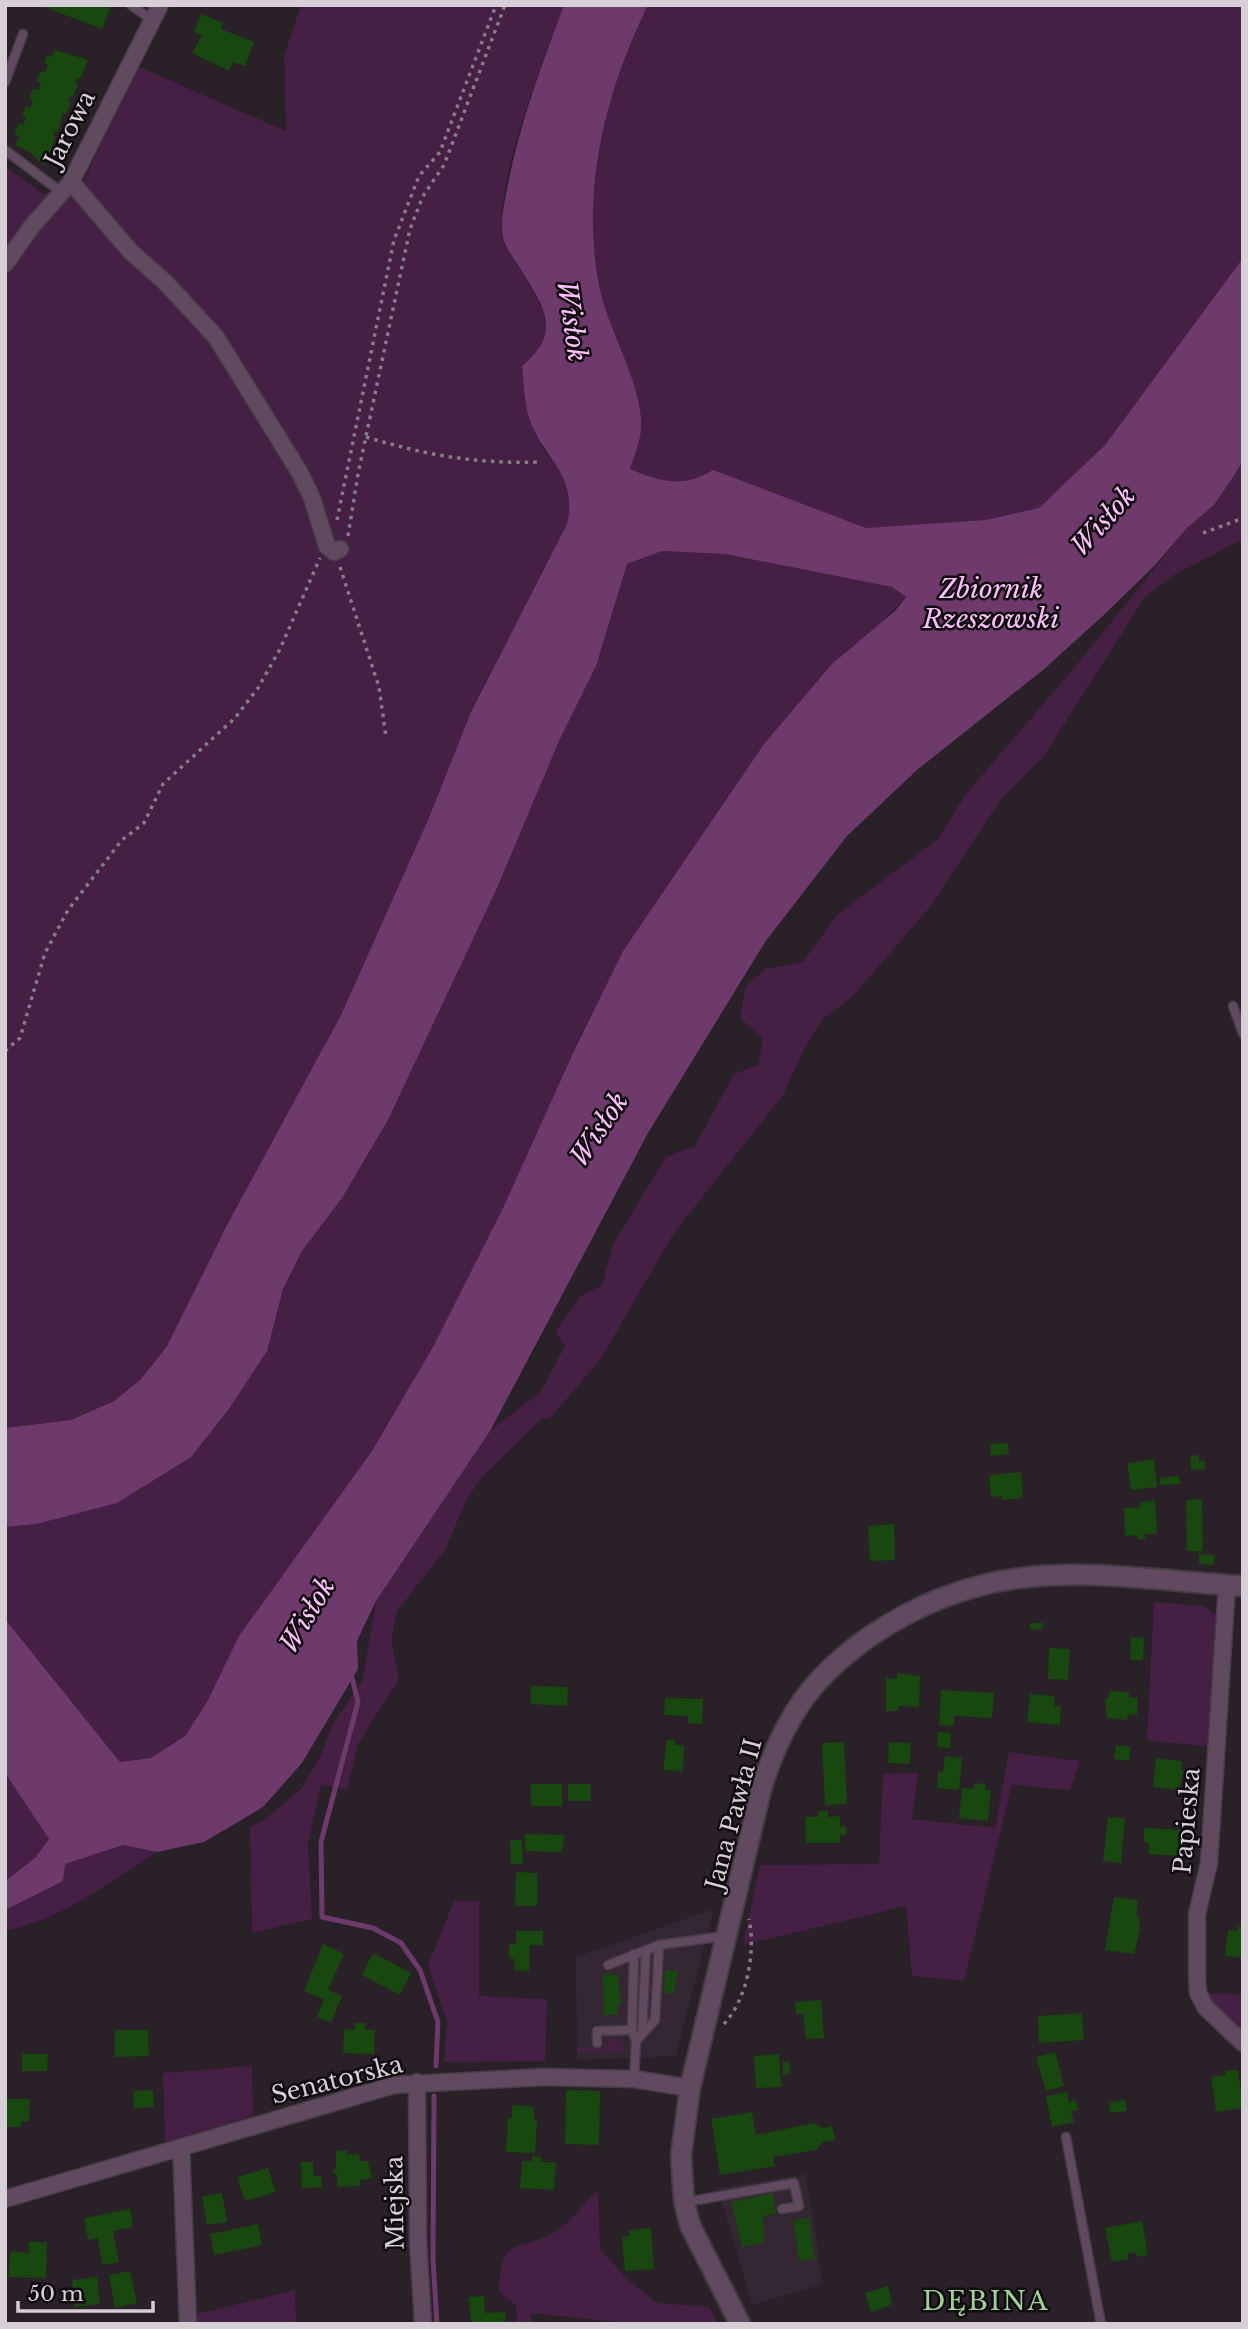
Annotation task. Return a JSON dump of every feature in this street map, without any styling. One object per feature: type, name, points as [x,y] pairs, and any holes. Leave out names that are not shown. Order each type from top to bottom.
[{"type":"street","name":"Jarowa","points":[[5,264],[66,187],[156,12]]},
{"type":"street","points":[[66,187],[174,291],[216,337],[300,473],[333,549]]},
{"type":"street","name":"Jana Pawła II","points":[[740,2324],[702,2253],[684,2202],[681,2154],[690,2088],[762,1786],[775,1746],[793,1710],[820,1678],[856,1646],[898,1618],[944,1594],[994,1580],[1048,1574],[1105,1575],[1235,1585]]},
{"type":"street","name":"Papieska","points":[[1235,1585],[1209,1863],[1197,1914],[1196,1976],[1198,1993],[1206,2008],[1243,2043]]},
{"type":"street","name":"Senatorska","points":[[5,2199],[332,2101],[417,2082],[543,2077],[634,2079],[690,2088]]},
{"type":"street","name":"Miejska","points":[[417,2082],[418,2241],[423,2324]]},
{"type":"street","points":[[181,2147],[188,2324]]},
{"type":"lane","points":[[131,5],[156,12]]},
{"type":"lane","points":[[5,82],[23,34]]},
{"type":"lane","points":[[5,150],[66,187]]},
{"type":"lane","points":[[1233,1006],[1243,1034]]},
{"type":"lane","points":[[608,1965],[659,1945],[728,1935]]},
{"type":"lane","points":[[639,2038],[655,2020],[659,1945]]},
{"type":"lane","points":[[634,2079],[646,1950]]},
{"type":"lane","points":[[634,1954],[632,2030],[639,2038]]},
{"type":"lane","points":[[597,2043],[597,2031],[632,2030]]},
{"type":"lane","points":[[1066,2137],[1101,2324]]},
{"type":"lane","points":[[684,2202],[794,2182],[799,2206],[782,2208]]},
{"type":"path","points":[[386,737],[379,687],[351,593],[332,541],[394,240],[419,176],[440,152],[496,5]]},
{"type":"path","points":[[5,1051],[20,1038],[45,953],[68,910],[122,840],[144,823],[163,784],[235,718],[258,688],[333,549],[347,542],[410,229],[423,195],[444,165],[505,5]]},
{"type":"path","points":[[366,438],[454,460],[494,464],[538,462]]},
{"type":"path","points":[[1203,533],[1243,518]]},
{"type":"path","points":[[720,2028],[734,2012],[746,1976],[752,1935],[747,1910]]},
{"type":"shaded area","points":[[301,5],[564,5],[513,154],[502,213],[505,244],[535,293],[545,317],[546,329],[542,341],[522,366],[542,448],[560,467],[568,486],[571,507],[567,524],[471,712],[428,820],[341,1015],[227,1225],[167,1346],[141,1379],[114,1401],[71,1420],[5,1428],[5,166],[43,194],[84,181],[137,66],[286,131],[284,56]]},
{"type":"shaded area","points":[[648,5],[1243,5],[1243,258],[1105,445],[1040,508],[985,520],[866,529],[713,470],[692,479],[672,481],[629,469],[637,444],[639,419],[636,396],[598,280],[593,209],[601,139],[610,105],[620,71]]},
{"type":"shaded area","points":[[1243,461],[1243,539],[1174,575],[1145,597],[1043,757],[999,802],[930,907],[852,997],[823,1019],[804,1049],[783,1095],[674,1233],[600,1360],[550,1418],[541,1419],[481,1478],[466,1501],[445,1550],[397,1611],[391,1640],[399,1679],[359,1742],[347,1790],[321,1784],[308,1844],[312,1919],[252,1933],[250,1827],[264,1820],[302,1788],[321,1755],[331,1727],[363,1679],[376,1601],[490,1431],[541,1391],[565,1346],[555,1332],[581,1296],[602,1285],[613,1244],[666,1157],[695,1146],[734,1074],[758,1065],[763,1039],[740,1018],[745,987],[765,969],[803,962],[837,915],[938,839],[966,794],[1075,667],[1186,529],[1214,505]]},
{"type":"shaded area","points":[[662,551],[725,554],[892,587],[906,597],[764,744],[623,951],[502,1210],[434,1345],[372,1451],[185,1736],[151,1758],[120,1762],[5,1619],[5,1527],[36,1524],[267,1351],[283,1289],[302,1251],[342,1198],[388,1120],[497,888],[559,741],[596,666],[627,564]]},
{"type":"shaded area","points":[[1154,1602],[1202,1606],[1218,1616],[1211,1747],[1147,1740]]},
{"type":"shaded area","points":[[1009,1752],[1080,1761],[1070,1790],[1012,1785],[964,1981],[912,1976],[906,1906],[743,1945],[760,1865],[879,1864],[883,1774],[918,1773],[912,1819],[995,1828]]},
{"type":"shaded area","points":[[5,1773],[49,1839],[35,1858],[5,1881]]},
{"type":"shaded area","points":[[123,1845],[157,1852],[65,1909],[5,1931],[5,1910],[63,1881],[64,1864]]},
{"type":"shaded area","points":[[454,1901],[479,1901],[479,1996],[547,1999],[545,2061],[444,2062],[447,2022],[428,1965]]},
{"type":"shaded area","points":[[714,1909],[676,2056],[577,2060],[576,1957]]},
{"type":"shaded area","points":[[1207,1993],[1243,1995],[1243,2036],[1213,2008]]},
{"type":"shaded area","points":[[610,2037],[622,2043],[624,2052],[577,2052],[577,2048],[607,2049]]},
{"type":"shaded area","points":[[252,2066],[253,2116],[165,2142],[163,2073]]},
{"type":"shaded area","points":[[806,2174],[823,2284],[752,2305],[718,2188]]},
{"type":"shaded area","points":[[598,2190],[600,2249],[626,2278],[657,2303],[709,2307],[718,2324],[639,2324],[531,2313],[531,2324],[517,2324],[516,2305],[499,2292],[504,2260],[516,2247],[546,2237],[559,2229]]},
{"type":"shaded area","points":[[295,2290],[296,2324],[193,2324],[193,2315]]},
{"type":"water","name":"Zbiornik Rzeszowski","points":[[564,5],[648,5],[620,71],[610,105],[601,139],[593,209],[598,280],[607,315],[633,383],[641,418],[640,438],[630,469],[672,481],[692,479],[713,470],[866,528],[985,520],[1039,508],[1105,445],[1243,258],[1243,461],[1214,505],[1186,529],[1156,564],[1106,613],[1043,670],[917,770],[847,836],[765,942],[648,1133],[490,1431],[376,1601],[357,1641],[358,1669],[302,1763],[263,1807],[204,1842],[157,1852],[123,1845],[65,1864],[63,1881],[5,1910],[5,1881],[35,1858],[49,1839],[5,1773],[5,1619],[120,1762],[151,1758],[185,1736],[207,1702],[239,1636],[372,1451],[434,1345],[502,1210],[623,951],[764,744],[832,664],[895,611],[906,597],[892,587],[725,554],[662,551],[627,564],[596,666],[559,741],[497,888],[388,1120],[342,1198],[302,1251],[283,1289],[267,1351],[229,1409],[191,1457],[117,1503],[36,1524],[5,1527],[5,1428],[71,1420],[114,1401],[141,1379],[167,1346],[227,1225],[341,1015],[428,820],[471,712],[567,524],[569,507],[564,480],[530,421],[524,394],[522,366],[543,341],[545,317],[535,292],[505,244],[502,224],[513,161],[525,116]]},
{"type":"building","points":[[39,5],[111,5],[102,29]]},
{"type":"building","points":[[201,14],[223,23],[221,29],[254,42],[245,66],[233,62],[229,71],[192,53],[202,35],[194,32]]},
{"type":"building","points":[[55,50],[88,60],[80,79],[77,78],[75,83],[78,84],[73,97],[70,96],[68,101],[71,102],[66,114],[63,113],[58,132],[55,131],[53,136],[56,137],[44,166],[30,152],[15,145],[19,136],[14,134],[19,123],[23,125],[26,118],[22,116],[26,106],[30,108],[33,100],[29,98],[33,89],[38,90],[41,83],[36,81],[48,65],[44,63],[47,55],[51,57]]},
{"type":"building","points":[[1008,1443],[1009,1454],[991,1456],[990,1444]]},
{"type":"building","points":[[1199,1455],[1199,1461],[1205,1461],[1205,1469],[1191,1470],[1190,1456]]},
{"type":"building","points":[[1154,1459],[1157,1487],[1131,1490],[1127,1463]]},
{"type":"building","points":[[1021,1472],[1023,1498],[1002,1500],[1002,1496],[991,1497],[989,1475]]},
{"type":"building","points":[[1179,1476],[1180,1484],[1160,1485],[1160,1478]]},
{"type":"building","points":[[1202,1499],[1203,1551],[1187,1551],[1186,1500]]},
{"type":"building","points":[[1155,1501],[1157,1534],[1145,1534],[1145,1539],[1138,1540],[1137,1535],[1125,1536],[1124,1508],[1141,1507],[1140,1502]]},
{"type":"building","points":[[894,1524],[895,1560],[870,1561],[868,1526]]},
{"type":"building","points":[[1199,1554],[1215,1555],[1214,1565],[1199,1564]]},
{"type":"building","points":[[1030,1623],[1043,1623],[1043,1629],[1030,1630]]},
{"type":"building","points":[[1131,1637],[1144,1638],[1143,1660],[1130,1660]]},
{"type":"building","points":[[1049,1648],[1070,1649],[1068,1680],[1048,1679]]},
{"type":"building","points":[[897,1673],[920,1676],[919,1707],[898,1706],[898,1711],[886,1711],[886,1678],[897,1679]]},
{"type":"building","points":[[531,1686],[568,1687],[567,1706],[531,1704]]},
{"type":"building","points":[[941,1690],[994,1693],[992,1718],[954,1716],[954,1726],[939,1725]]},
{"type":"building","points":[[1109,1691],[1129,1692],[1129,1697],[1138,1698],[1137,1715],[1128,1714],[1127,1720],[1107,1718],[1105,1699],[1108,1698]]},
{"type":"building","points":[[1030,1694],[1055,1696],[1054,1706],[1061,1706],[1060,1725],[1027,1722]]},
{"type":"building","points":[[665,1698],[703,1699],[702,1724],[688,1723],[688,1716],[664,1715]]},
{"type":"building","points":[[938,1732],[951,1733],[950,1748],[937,1747]]},
{"type":"building","points":[[667,1740],[675,1740],[675,1745],[684,1745],[683,1771],[663,1770]]},
{"type":"building","points":[[844,1742],[847,1804],[825,1805],[822,1743]]},
{"type":"building","points":[[889,1742],[911,1743],[910,1764],[888,1763]]},
{"type":"building","points":[[1116,1745],[1131,1747],[1129,1761],[1114,1759]]},
{"type":"building","points":[[945,1756],[962,1758],[959,1790],[937,1788],[938,1772],[943,1773]]},
{"type":"building","points":[[1156,1758],[1182,1761],[1181,1770],[1184,1770],[1179,1790],[1153,1787]]},
{"type":"building","points":[[974,1783],[986,1784],[985,1790],[991,1790],[988,1821],[959,1818],[962,1788],[973,1789]]},
{"type":"building","points":[[531,1784],[562,1784],[562,1806],[531,1806]]},
{"type":"building","points":[[568,1784],[591,1784],[591,1801],[568,1801]]},
{"type":"building","points":[[818,1811],[828,1811],[828,1817],[840,1816],[840,1827],[846,1826],[846,1835],[840,1835],[840,1843],[806,1843],[805,1817],[818,1817]]},
{"type":"building","points":[[1108,1817],[1125,1818],[1121,1863],[1103,1861]]},
{"type":"building","points":[[1144,1828],[1184,1830],[1182,1856],[1149,1854],[1149,1843],[1144,1842]]},
{"type":"building","points":[[525,1834],[564,1835],[563,1848],[560,1852],[525,1851]]},
{"type":"building","points":[[510,1840],[522,1840],[523,1864],[511,1864]]},
{"type":"building","points":[[516,1872],[537,1873],[537,1906],[515,1906]]},
{"type":"building","points":[[1114,1897],[1138,1900],[1136,1915],[1139,1916],[1140,1929],[1134,1954],[1105,1950]]},
{"type":"building","points":[[1238,1926],[1243,1927],[1243,1958],[1225,1956],[1228,1930],[1237,1931]]},
{"type":"building","points":[[516,1931],[543,1931],[543,1946],[530,1945],[529,1971],[514,1970],[515,1959],[509,1959],[509,1944],[516,1944]]},
{"type":"building","points":[[323,1944],[344,1954],[328,1990],[342,1996],[331,2023],[317,2017],[324,1999],[304,1991]]},
{"type":"building","points":[[373,1953],[411,1973],[400,1995],[362,1975]]},
{"type":"building","points":[[665,1970],[678,1971],[674,1994],[664,1993]]},
{"type":"building","points":[[618,1974],[621,2003],[617,2007],[617,2015],[604,2015],[603,1975]]},
{"type":"building","points":[[821,2000],[824,2038],[806,2039],[803,2014],[796,2014],[795,2002]]},
{"type":"building","points":[[1082,2013],[1084,2040],[1039,2043],[1038,2016]]},
{"type":"building","points":[[355,2023],[365,2023],[365,2030],[375,2030],[374,2054],[343,2053],[344,2029],[355,2030]]},
{"type":"building","points":[[115,2030],[148,2030],[149,2056],[115,2057]]},
{"type":"building","points":[[1055,2052],[1064,2086],[1046,2091],[1036,2057]]},
{"type":"building","points":[[22,2054],[48,2054],[47,2071],[22,2071]]},
{"type":"building","points":[[779,2054],[781,2087],[756,2088],[754,2056]]},
{"type":"building","points":[[789,2061],[790,2074],[783,2075],[782,2062]]},
{"type":"building","points":[[1225,2070],[1238,2070],[1243,2108],[1216,2112],[1211,2077],[1226,2075]]},
{"type":"building","points":[[153,2090],[154,2107],[134,2108],[133,2091]]},
{"type":"building","points":[[566,2090],[600,2091],[599,2145],[565,2144]]},
{"type":"building","points":[[1067,2092],[1069,2102],[1076,2100],[1078,2110],[1071,2111],[1074,2122],[1052,2127],[1046,2096]]},
{"type":"building","points":[[5,2099],[30,2099],[29,2121],[21,2122],[21,2127],[6,2127]]},
{"type":"building","points":[[1125,2100],[1127,2111],[1110,2113],[1109,2103]]},
{"type":"building","points":[[512,2105],[534,2107],[534,2120],[537,2120],[535,2153],[506,2152],[508,2118],[512,2118]]},
{"type":"building","points":[[752,2112],[756,2135],[814,2123],[823,2128],[832,2126],[836,2140],[823,2142],[816,2150],[773,2157],[775,2166],[720,2175],[711,2119]]},
{"type":"building","points":[[347,2150],[347,2155],[359,2154],[360,2161],[368,2161],[372,2178],[360,2180],[360,2186],[337,2187],[337,2175],[333,2172],[336,2166],[336,2151]]},
{"type":"building","points":[[532,2156],[541,2157],[541,2162],[556,2163],[554,2190],[520,2188],[522,2161],[532,2161]]},
{"type":"building","points":[[301,2162],[313,2162],[313,2176],[321,2176],[322,2187],[302,2188]]},
{"type":"building","points":[[268,2168],[276,2192],[245,2201],[237,2177]]},
{"type":"building","points":[[222,2193],[227,2222],[207,2225],[202,2196]]},
{"type":"building","points":[[773,2193],[776,2213],[763,2216],[765,2242],[742,2247],[731,2202]]},
{"type":"building","points":[[130,2209],[133,2227],[113,2231],[119,2262],[102,2265],[98,2238],[88,2240],[84,2218]]},
{"type":"building","points":[[809,2218],[815,2259],[799,2261],[793,2220]]},
{"type":"building","points":[[1142,2221],[1148,2255],[1137,2257],[1135,2252],[1128,2254],[1128,2259],[1112,2262],[1105,2228]]},
{"type":"building","points":[[258,2224],[262,2245],[214,2255],[210,2234]]},
{"type":"building","points":[[651,2228],[654,2269],[625,2271],[622,2237],[630,2236],[629,2230]]},
{"type":"building","points":[[29,2242],[47,2242],[46,2278],[9,2277],[10,2251],[29,2253]]},
{"type":"building","points":[[130,2271],[137,2303],[115,2308],[109,2275]]},
{"type":"building","points":[[97,2277],[100,2304],[75,2307],[72,2280]]},
{"type":"building","points":[[888,2286],[892,2304],[871,2313],[865,2293]]},
{"type":"building","points":[[484,2296],[485,2313],[505,2312],[505,2324],[472,2324],[468,2297]]},
{"type":"waterway","points":[[351,1673],[358,1702],[321,1842],[322,1917],[373,1928],[401,1943],[420,1970],[438,2022],[436,2066]]},
{"type":"waterway","points":[[434,2096],[433,2260],[437,2324]]},
{"type":"district","name":"DĘBINA","points":[[986,2301]]},
{"type":"water label","name":"Wisłok","points":[[572,321]]},
{"type":"water label","name":"Wisłok","points":[[1103,521]]},
{"type":"water label","name":"Wisłok","points":[[599,1129]]},
{"type":"water label","name":"Wisłok","points":[[307,1615]]}]
